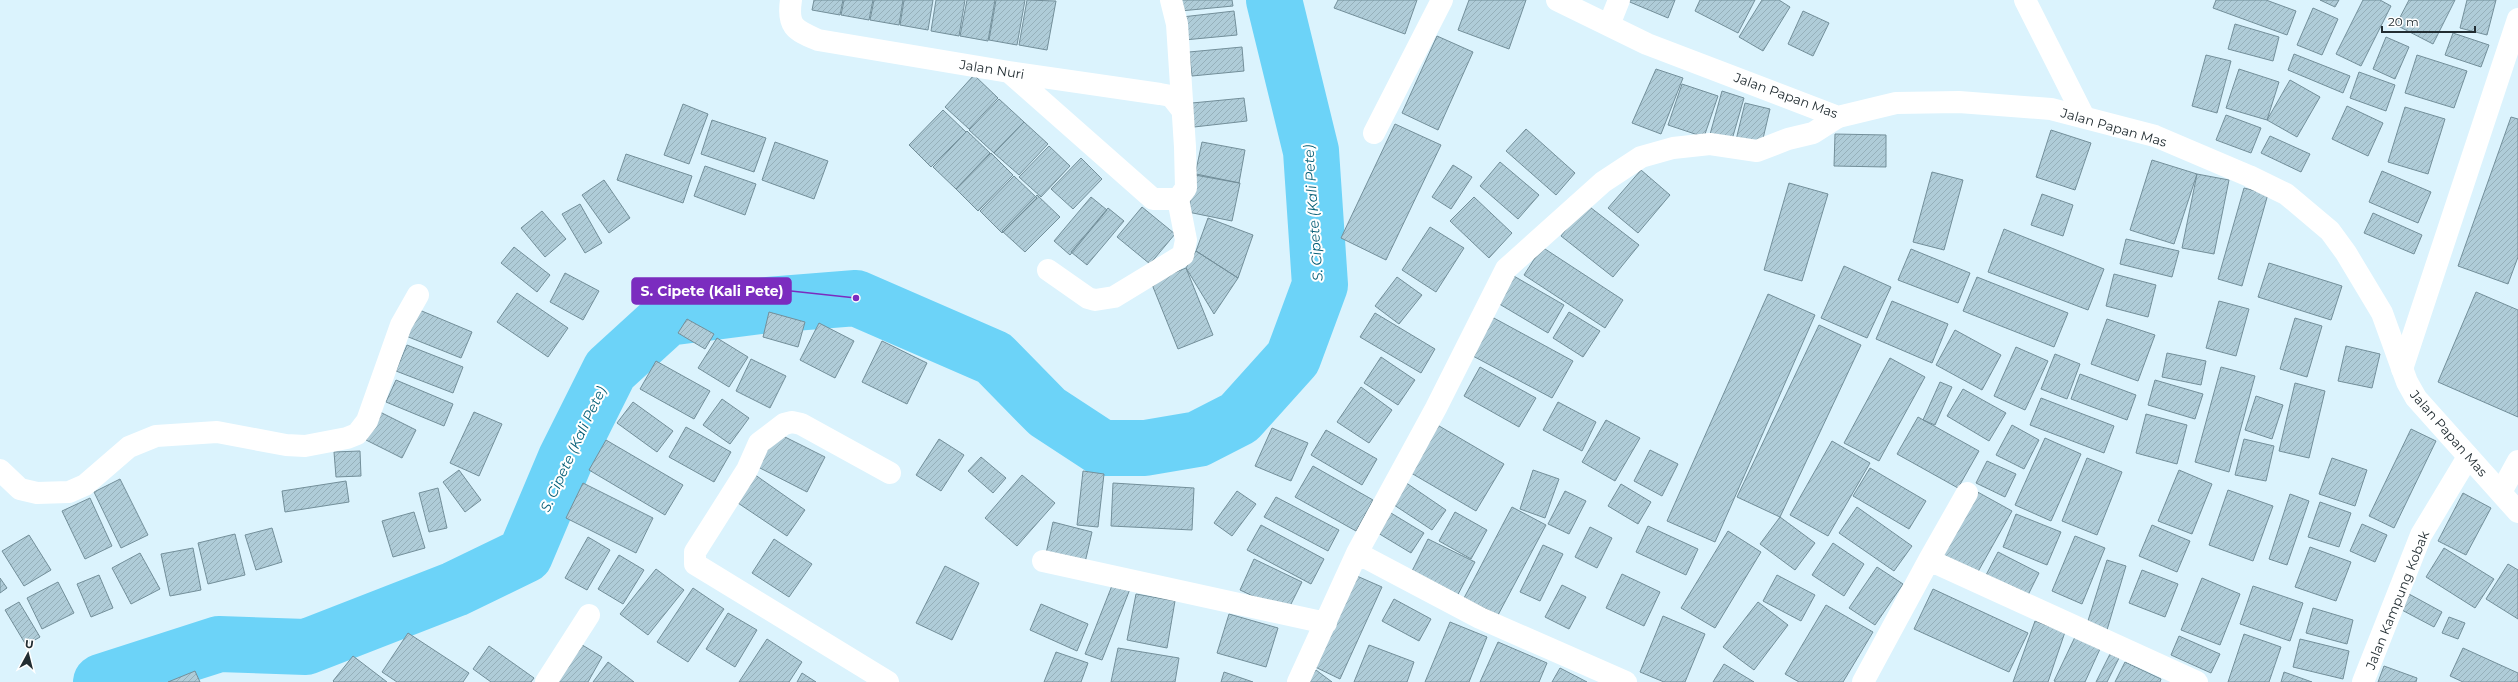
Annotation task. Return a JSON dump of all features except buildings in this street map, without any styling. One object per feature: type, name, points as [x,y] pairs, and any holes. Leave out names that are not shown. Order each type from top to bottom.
[{"type":"street","name":"Jalan Nuri","points":[[791,0],[789,16],[797,31],[818,40],[1009,72],[1171,96],[1182,110]]},
{"type":"street","points":[[1048,270],[1088,298],[1095,300],[1114,297],[1183,256],[1186,240],[1178,199],[1186,188],[1176,24],[1171,0]]},
{"type":"street","points":[[1374,133],[1442,0]]},
{"type":"street","name":"Jalan Papan Mas","points":[[1557,0],[1647,44],[1838,117],[1896,103],[1959,102],[2051,109],[2155,136],[2190,150],[2286,194],[2330,231],[2346,253],[2382,313],[2402,369],[2416,398],[2468,458],[2518,512]]},
{"type":"street","points":[[1609,26],[1619,0]]},
{"type":"street","points":[[2025,0],[2084,117]]},
{"type":"street","points":[[2402,369],[2516,33]]},
{"type":"street","points":[[1009,72],[1153,199],[1178,199]]},
{"type":"street","points":[[1298,682],[1357,553],[1436,408],[1506,269],[1604,182],[1641,157],[1673,148],[1710,144],[1757,151],[1788,139],[1813,133],[1838,117]]},
{"type":"street","points":[[0,470],[20,489],[52,494],[70,492],[85,485],[129,447],[156,436],[217,432],[286,445],[305,446],[357,434],[367,421],[402,325],[418,295]]},
{"type":"street","points":[[888,682],[695,564],[694,559],[695,552],[747,470],[759,443],[784,424],[792,422],[801,424],[890,473]]},
{"type":"street","name":"Jalan Kampung Kobak","points":[[2363,682],[2421,535],[2468,458]]},
{"type":"street","points":[[2501,492],[2518,460]]},
{"type":"street","points":[[1863,682],[1967,493]]},
{"type":"street","points":[[1357,553],[1480,618],[1626,682]]},
{"type":"street","points":[[1929,560],[2196,682]]},
{"type":"street","points":[[1043,561],[1326,623]]},
{"type":"street","points":[[546,682],[588,615]]},
{"type":"waterway","name":"S. Cipete (Kali Pete)","points":[[101,682],[219,644],[306,647],[455,589],[525,555],[566,458],[610,370],[667,318],[768,305],[856,298],[994,358],[1047,412],[1102,448],[1145,448],[1198,439],[1239,418],[1293,358],[1320,285],[1311,151],[1274,0]]},
{"type":"place","name":"S. Cipete (Kali Pete)","points":[[856,298]]}]
